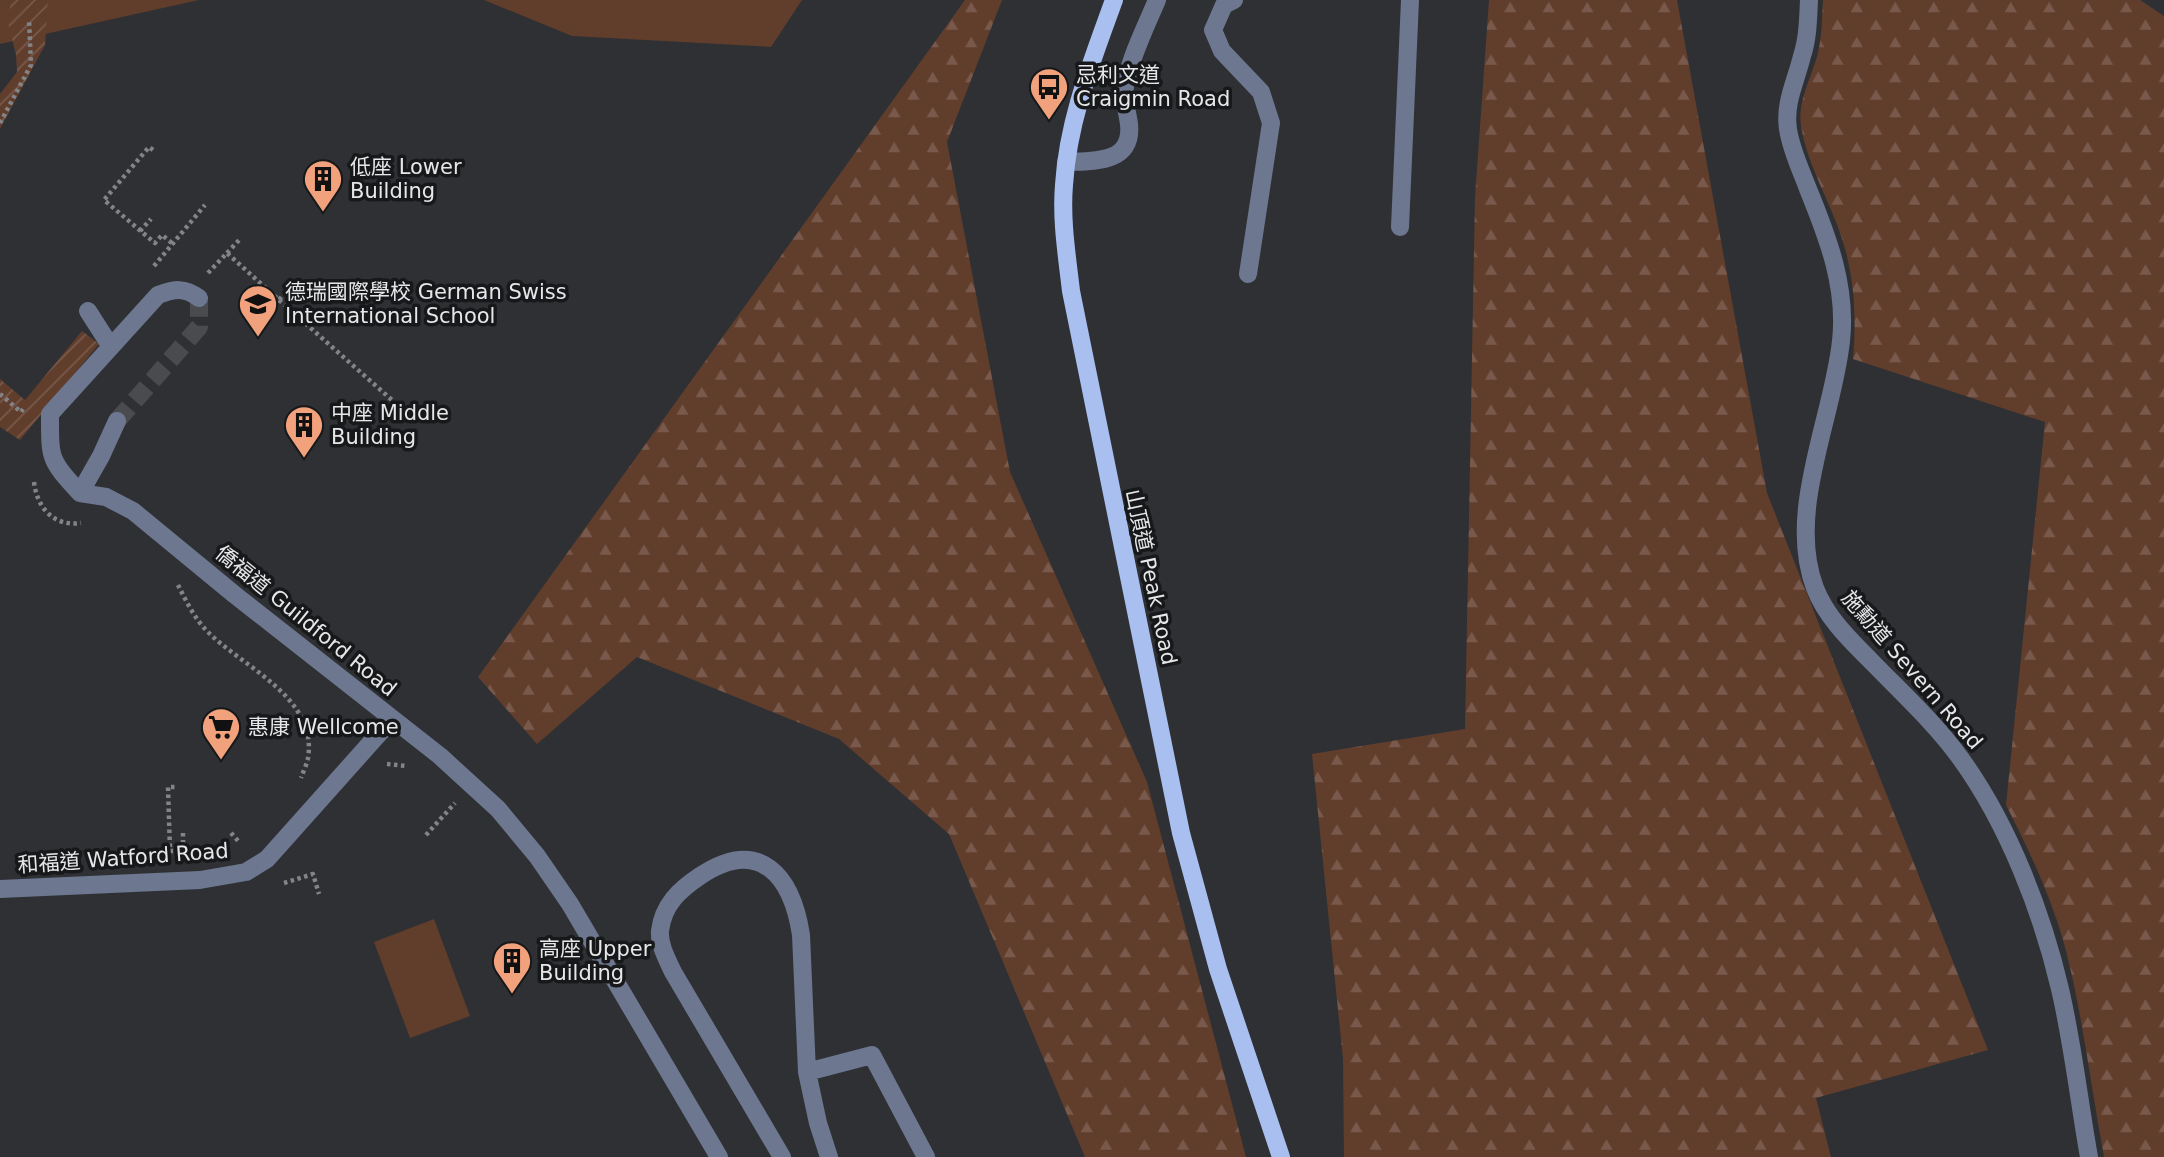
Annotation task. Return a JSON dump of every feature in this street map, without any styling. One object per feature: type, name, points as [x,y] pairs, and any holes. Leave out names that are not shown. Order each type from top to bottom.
[{"type":"main road","name":"山頂道 Peak Road","points":[[1114,0],[1080,93],[1066,162],[1063,217],[1073,303],[1181,833],[1218,969],[1280,1157]]},
{"type":"street","points":[[1066,162],[1103,160],[1116,155],[1126,145],[1129,123],[1124,104],[1126,80],[1157,0]]},
{"type":"street","points":[[1234,0],[1224,5],[1213,30],[1222,51],[1261,92],[1271,123],[1248,274]]},
{"type":"street","points":[[1400,227],[1410,0]]},
{"type":"street","name":"施勳道 Severn Road","points":[[1809,0],[1805,44],[1787,106],[1787,128],[1833,255],[1841,295],[1842,335],[1836,376],[1807,509],[1807,565],[1816,591],[1833,620],[1946,739],[1977,783],[2004,832],[2040,922],[2060,987],[2089,1157]]},
{"type":"street","points":[[117,421],[102,456],[80,493],[57,467],[50,453],[50,414],[158,295],[178,288],[199,298]]},
{"type":"street","points":[[88,312],[111,347]]},
{"type":"street","name":"僑福道 Guildford Road","points":[[80,493],[106,497],[133,511],[440,756],[498,808],[537,856],[570,904],[719,1157]]},
{"type":"street","name":"和福道 Watford Road","points":[[0,889],[200,880],[246,872],[267,859],[392,719]]},
{"type":"street","points":[[782,1157],[673,972],[661,943],[663,918],[676,894],[711,868],[722,863],[746,859],[760,862],[772,869],[792,896],[801,935],[807,1073],[829,1157]]},
{"type":"street","points":[[807,1073],[872,1055],[926,1157]]},
{"type":"path","points":[[0,122],[31,65],[29,19]]},
{"type":"path","points":[[153,150],[149,147],[104,200],[155,243],[162,235],[173,244]]},
{"type":"path","points":[[149,273],[205,205]]},
{"type":"path","points":[[140,230],[151,219]]},
{"type":"path","points":[[205,277],[242,238]]},
{"type":"path","points":[[227,253],[410,416]]},
{"type":"path","points":[[279,300],[293,283]]},
{"type":"path","points":[[0,394],[21,412]]},
{"type":"path","points":[[207,631],[265,677],[301,714],[307,735],[308,757],[301,779]]},
{"type":"path","points":[[377,768],[386,764],[414,768]]},
{"type":"path","points":[[175,787],[168,787],[170,851],[175,851],[175,854]]},
{"type":"path","points":[[426,835],[458,799],[466,807]]},
{"type":"path","points":[[183,833],[184,862]]},
{"type":"path","points":[[231,833],[239,843],[249,834]]},
{"type":"path","points":[[295,880],[313,874],[319,894]]},
{"type":"green space","points":[[0,0],[199,0],[0,44]]},
{"type":"green space","points":[[11,0],[48,0],[45,45],[0,129],[0,94],[17,72],[8,23]]},
{"type":"green space","points":[[484,0],[802,0],[771,47],[572,36]]},
{"type":"green space","points":[[965,0],[1002,0],[947,142],[1010,472],[1147,782],[1246,1157],[1085,1157],[949,834],[839,739],[637,657],[537,744],[478,677]]},
{"type":"green space","points":[[1489,0],[1677,0],[1767,493],[1988,1050],[1816,1098],[1831,1157],[1344,1157],[1343,1059],[1312,754],[1465,729],[1475,197]]},
{"type":"green space","points":[[1823,0],[2140,0],[2164,16],[2164,1157],[2104,1157],[2079,1011],[2064,942],[2042,882],[2006,805],[2045,422],[1853,359],[1854,306],[1847,256],[1811,163],[1800,116],[1819,48]]},
{"type":"green space","points":[[82,331],[99,344],[20,440],[0,427],[0,379],[25,400]]},
{"type":"green space","points":[[434,919],[470,1016],[410,1038],[374,942]]},
{"type":"tunnel","points":[[117,421],[199,327],[199,298]]},
{"type":"place","name":"忌利文道 Craigmin Road","points":[[1049,121]]},
{"type":"place","name":"低座 Lower Building","points":[[323,213]]},
{"type":"place","name":"德瑞國際學校 German Swiss International School","points":[[258,338]]},
{"type":"place","name":"中座 Middle Building","points":[[304,459]]},
{"type":"place","name":"惠康 Wellcome","points":[[221,761]]},
{"type":"place","name":"高座 Upper Building","points":[[512,995]]}]
